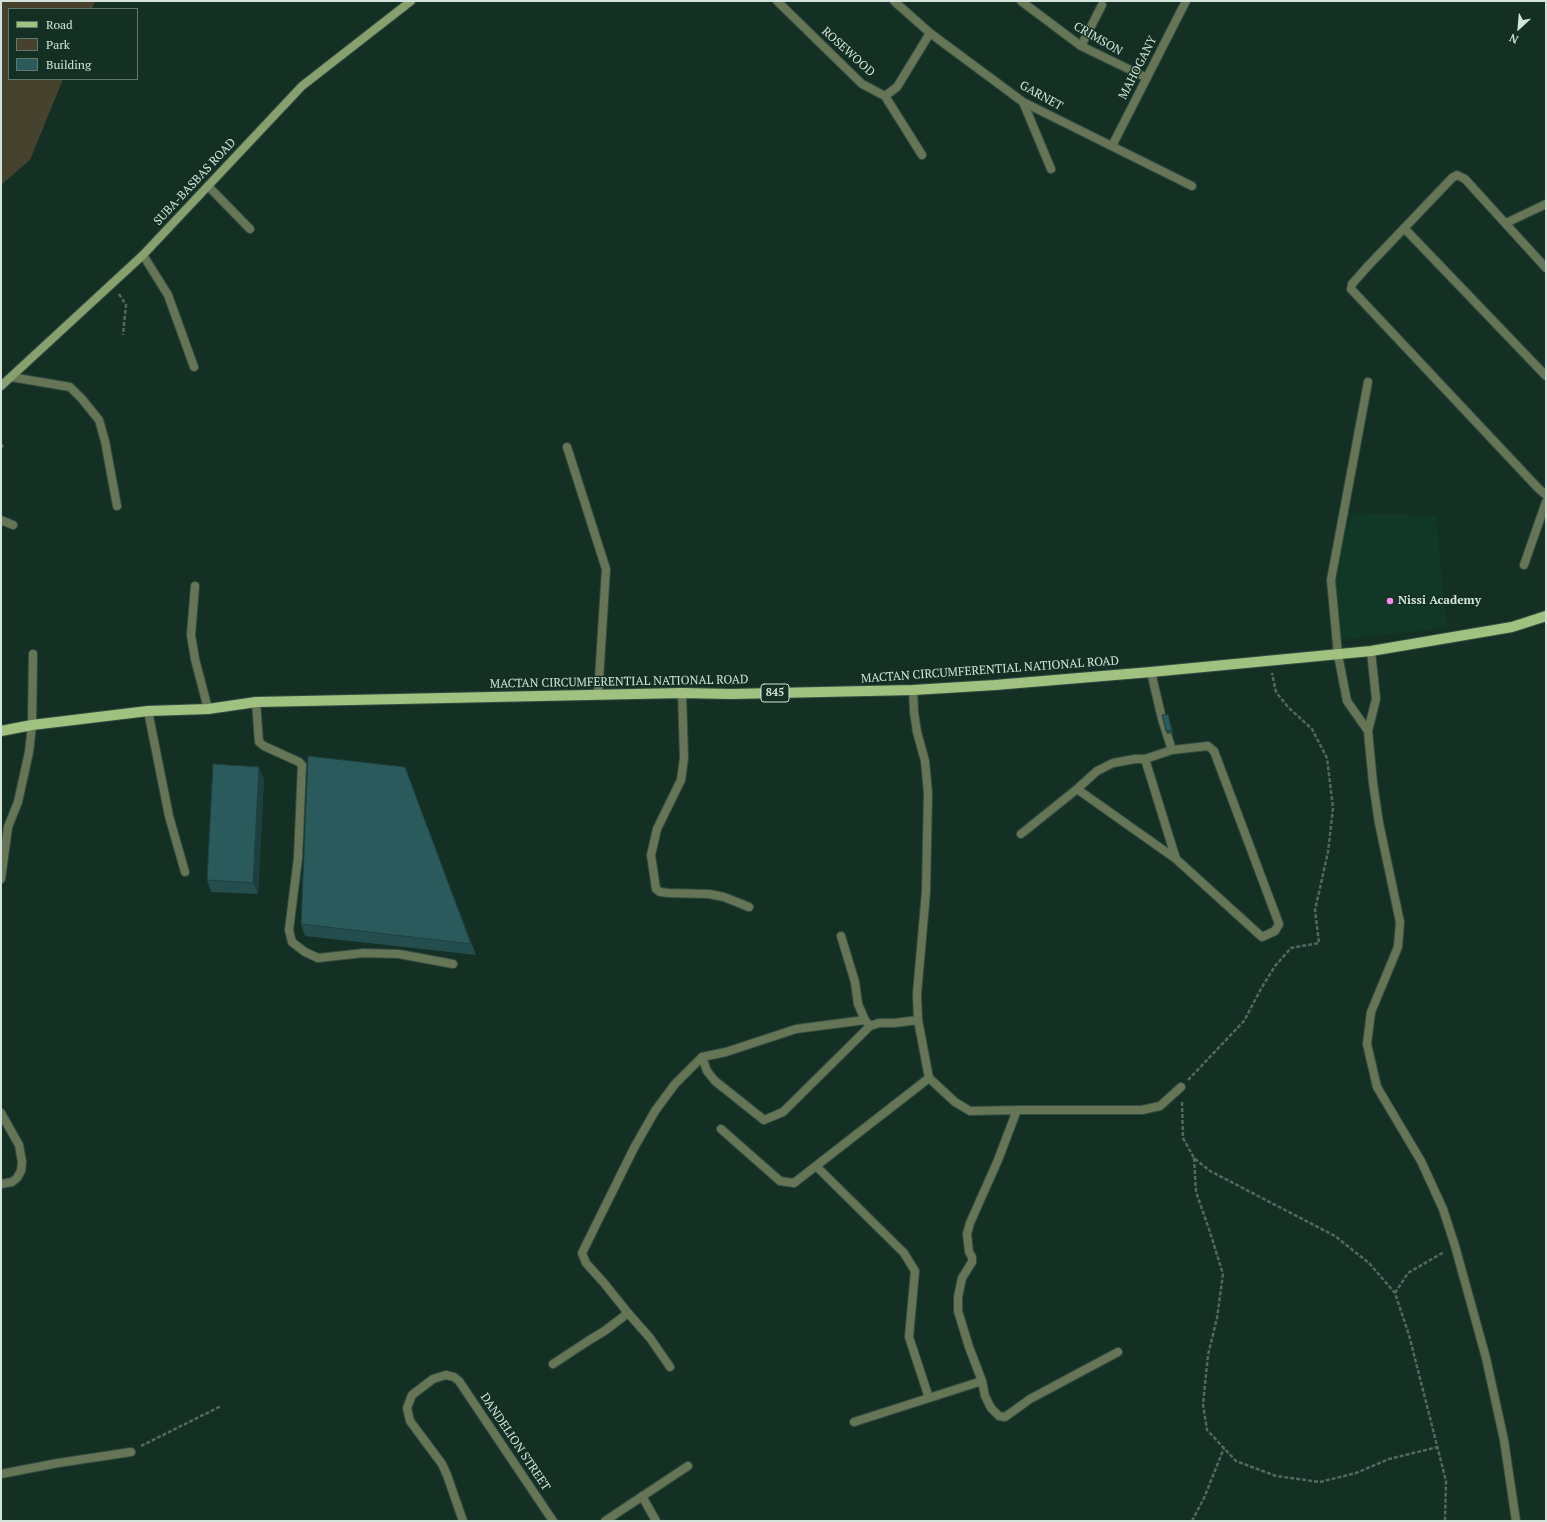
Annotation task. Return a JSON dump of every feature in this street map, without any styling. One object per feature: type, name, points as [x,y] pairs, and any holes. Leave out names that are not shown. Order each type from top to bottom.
[{"type":"main road","name":"MACTAN CIRCUMFERENTIAL NATIONAL ROAD","points":[[1,731],[32,725],[148,711],[208,709],[256,702],[682,693],[731,694],[913,690],[995,685],[1371,651],[1512,627],[1546,616]]},
{"type":"street","name":"SUBA-BASBAS ROAD","points":[[1,386],[143,255],[302,86],[410,1]]},
{"type":"street","name":"ROSEWOOD","points":[[777,1],[862,84],[885,96]]},
{"type":"street","name":"GARNET","points":[[894,1],[930,33],[1023,102],[1192,186]]},
{"type":"street","name":"CRIMSON","points":[[1020,1],[1081,46],[1147,78]]},
{"type":"street","name":"MAHOGANY","points":[[1112,146],[1186,1]]},
{"type":"street","points":[[1081,46],[1102,5]]},
{"type":"street","points":[[922,155],[885,96],[897,87],[930,33]]},
{"type":"street","points":[[1023,102],[1051,169]]},
{"type":"street","points":[[1546,268],[1465,179],[1457,175],[1452,178],[1404,228],[1354,281],[1351,287],[1352,292],[1538,488],[1546,494]]},
{"type":"street","points":[[208,186],[250,229]]},
{"type":"street","points":[[1506,223],[1546,204]]},
{"type":"street","points":[[1404,228],[1546,376]]},
{"type":"street","points":[[143,255],[168,295],[194,367]]},
{"type":"street","points":[[11,377],[70,387],[82,399],[99,420],[105,441],[117,506]]},
{"type":"street","points":[[1368,382],[1331,580],[1338,655],[1347,701],[1368,730]]},
{"type":"street","points":[[567,447],[606,569],[598,695]]},
{"type":"street","points":[[1524,565],[1546,502]]},
{"type":"street","points":[[1,520],[13,525]]},
{"type":"street","points":[[195,586],[191,635],[195,659],[208,709]]},
{"type":"street","points":[[1371,651],[1376,698],[1368,730],[1373,783],[1379,823],[1400,922],[1398,947],[1371,1012],[1367,1044],[1377,1087],[1421,1161],[1443,1209],[1455,1246],[1486,1358],[1504,1440],[1516,1521]]},
{"type":"street","points":[[1,880],[8,827],[18,802],[30,752],[33,654]]},
{"type":"street","points":[[1151,672],[1162,719],[1172,750]]},
{"type":"street","points":[[913,690],[915,719],[925,761],[928,793],[926,892],[917,994],[918,1020],[930,1078],[956,1102],[970,1111],[1142,1110],[1160,1106],[1181,1087]]},
{"type":"street","points":[[682,693],[684,758],[681,780],[657,829],[651,855],[656,889],[660,892],[709,894],[724,897],[749,908]]},
{"type":"street","points":[[256,702],[259,742],[264,746],[299,762],[302,766],[298,858],[288,930],[292,942],[305,952],[318,958],[364,954],[399,954],[453,964]]},
{"type":"street","points":[[148,711],[169,816],[185,872]]},
{"type":"street","points":[[1021,834],[1097,771],[1113,763],[1145,758],[1172,750],[1208,746],[1214,751],[1279,924],[1275,931],[1262,937],[1176,859],[1077,789]]},
{"type":"street","points":[[1145,758],[1176,859]]},
{"type":"street","points":[[841,936],[855,982],[858,1004],[867,1023]]},
{"type":"street","points":[[670,1367],[650,1338],[586,1262],[582,1253],[634,1148],[655,1111],[675,1084],[702,1057],[726,1052],[796,1029],[867,1023],[894,1023],[918,1020]]},
{"type":"street","points":[[702,1057],[706,1071],[715,1082],[764,1120],[784,1112],[867,1023]]},
{"type":"street","points":[[721,1129],[780,1181],[794,1183],[930,1078]]},
{"type":"street","points":[[1017,1110],[998,1160],[970,1223],[967,1234],[972,1262],[962,1278],[958,1297],[958,1311],[968,1347],[982,1381],[985,1396],[991,1408],[999,1416],[1005,1417],[1030,1400],[1118,1352]]},
{"type":"street","points":[[1,1113],[18,1145],[22,1162],[21,1171],[17,1178],[12,1182],[1,1184]]},
{"type":"street","points":[[816,1166],[904,1253],[915,1271],[909,1337],[929,1398]]},
{"type":"street","points":[[553,1364],[606,1330],[628,1313]]},
{"type":"street","name":"DANDELION STREET","points":[[463,1521],[448,1475],[442,1464],[410,1421],[407,1408],[412,1395],[433,1379],[446,1375],[454,1377],[459,1381],[554,1521]]},
{"type":"street","points":[[854,1422],[982,1381]]},
{"type":"street","points":[[1,1474],[58,1463],[131,1452]]},
{"type":"street","points":[[605,1521],[688,1466]]},
{"type":"street","points":[[642,1496],[656,1521]]},
{"type":"path","points":[[112,283],[126,305],[123,335]]},
{"type":"path","points":[[1,444],[4,449]]},
{"type":"path","points":[[1269,660],[1276,692],[1288,707],[1312,729],[1327,758],[1333,808],[1328,852],[1315,910],[1319,943],[1291,948],[1272,972],[1244,1021],[1181,1087],[1183,1138],[1194,1158],[1210,1171],[1335,1236],[1369,1263],[1395,1293],[1409,1335],[1446,1481],[1445,1521]]},
{"type":"path","points":[[1194,1158],[1196,1192],[1223,1274],[1217,1318],[1208,1355],[1204,1404],[1207,1430],[1236,1461],[1276,1476],[1320,1482],[1356,1473],[1389,1459],[1438,1447]]},
{"type":"path","points":[[1395,1293],[1408,1273],[1455,1246]]},
{"type":"path","points":[[131,1452],[221,1406]]},
{"type":"path","points":[[1192,1521],[1204,1498],[1224,1448]]},
{"type":"shaded area","name":"Nissi Academy","points":[[1352,513],[1436,515],[1447,628],[1339,640],[1333,574]]},
{"type":"green space","points":[[1,1],[95,1],[92,8],[8,8],[8,80],[63,80],[30,160],[1,185]]},
{"type":"building","points":[[1168,714],[1172,730],[1166,731],[1162,715]]},
{"type":"building","points":[[308,756],[405,767],[471,944],[301,924]]},
{"type":"building","points":[[213,764],[259,767],[253,883],[207,880]]},
{"type":"place","name":"Nissi Academy","points":[[1390,601]]}]
